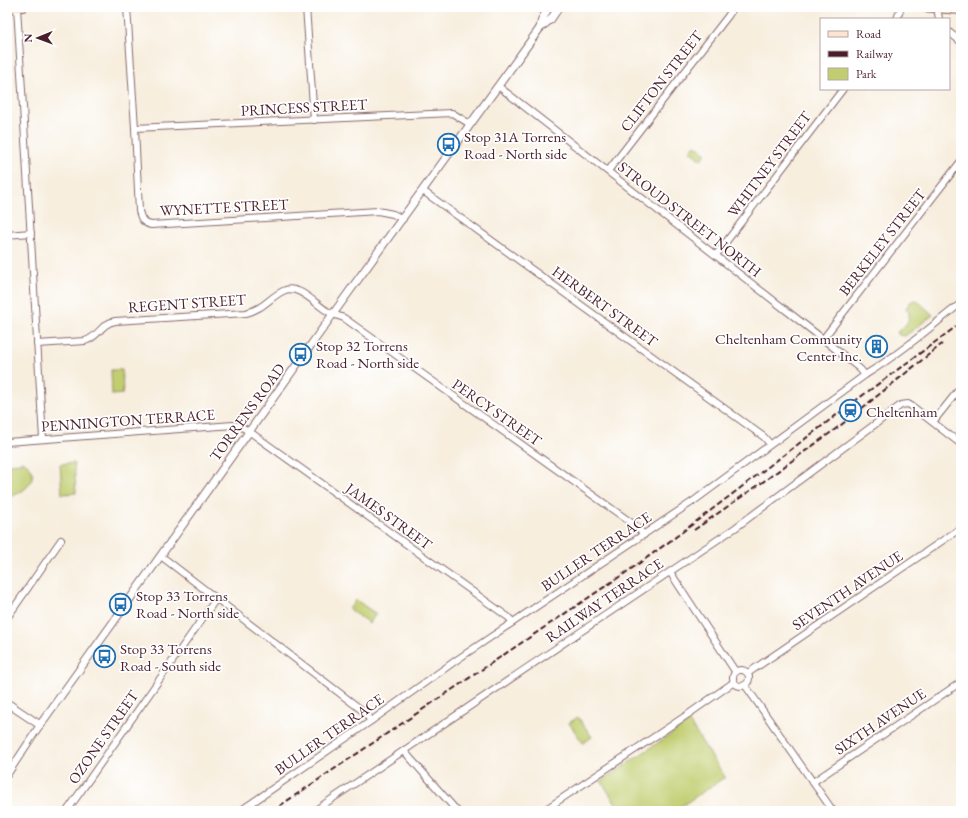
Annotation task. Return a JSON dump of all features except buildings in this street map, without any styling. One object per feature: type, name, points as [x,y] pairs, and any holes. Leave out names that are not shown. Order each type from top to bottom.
[{"type":"main road","points":[[7,8],[23,7]]},
{"type":"main road","points":[[921,7],[961,10]]},
{"type":"street","points":[[17,7],[43,439]]},
{"type":"street","name":"WYNETTE STREET","points":[[127,7],[139,211],[141,219],[144,223],[151,225],[378,211],[394,214],[403,219]]},
{"type":"street","points":[[306,7],[314,120]]},
{"type":"street","name":"TORRENS ROAD","points":[[540,28],[542,19],[549,7]]},
{"type":"street","name":"TORRENS ROAD","points":[[7,775],[40,725],[333,314],[540,28],[551,18],[559,7]]},
{"type":"street","name":"CLIFTON STREET","points":[[608,171],[734,7]]},
{"type":"street","points":[[897,18],[902,7]]},
{"type":"street","points":[[937,8],[939,18]]},
{"type":"street","points":[[950,33],[961,42]]},
{"type":"street","name":"STROUD STREET NORTH","points":[[498,86],[823,339],[860,369],[865,375]]},
{"type":"street","name":"WHITNEY STREET","points":[[716,255],[842,90]]},
{"type":"street","name":"PRINCESS STREET","points":[[135,128],[452,113],[470,124]]},
{"type":"street","name":"BERKELEY STREET","points":[[823,339],[961,160]]},
{"type":"street","name":"HERBERT STREET","points":[[423,191],[764,437],[770,444]]},
{"type":"street","points":[[7,235],[31,233]]},
{"type":"street","name":"REGENT STREET","points":[[37,344],[85,341],[91,339],[104,325],[115,321],[255,311],[284,290],[291,289],[298,290],[333,314]]},
{"type":"street","name":"BULLER TERRACE","points":[[240,811],[512,622],[695,500],[865,375],[914,342],[961,303]]},
{"type":"street","name":"PERCY STREET","points":[[333,314],[344,318],[636,526],[644,535]]},
{"type":"street","points":[[961,387],[933,422],[961,444]]},
{"type":"street","name":"RAILWAY TERRACE","points":[[314,811],[734,528],[800,481],[901,405],[905,404],[913,407],[933,422]]},
{"type":"street","name":"PENNINGTON TERRACE","points":[[7,442],[233,425],[240,426],[250,432]]},
{"type":"street","name":"JAMES STREET","points":[[250,432],[508,617],[512,622]]},
{"type":"street","name":"SEVENTH AVENUE","points":[[748,673],[961,528]]},
{"type":"street","points":[[7,618],[61,540]]},
{"type":"street","points":[[161,556],[363,711],[371,721]]},
{"type":"street","points":[[670,572],[735,671],[733,678],[734,682]]},
{"type":"street","name":"OZONE STREET","points":[[67,811],[216,598]]},
{"type":"street","points":[[734,682],[740,686],[745,684],[749,678],[748,673],[740,669],[735,671]]},
{"type":"street","points":[[543,811],[734,682]]},
{"type":"street","name":"SIXTH AVENUE","points":[[813,782],[961,682]]},
{"type":"street","points":[[745,684],[833,811]]},
{"type":"street","points":[[7,703],[40,725]]},
{"type":"street","points":[[404,751],[456,811]]},
{"type":"green space","points":[[695,145],[706,153],[701,160],[690,151]]},
{"type":"green space","points":[[914,300],[918,301],[933,315],[905,336],[899,335],[897,332],[905,326],[909,319],[909,312],[906,309],[909,303]]},
{"type":"green space","points":[[111,370],[122,370],[123,394],[112,395]]},
{"type":"green space","points":[[21,461],[28,464],[32,471],[31,481],[29,485],[21,492],[7,498],[7,464],[21,463]]},
{"type":"green space","points":[[74,463],[76,493],[62,494],[60,464]]},
{"type":"green space","points":[[356,600],[376,614],[369,623],[349,609]]},
{"type":"green space","points":[[578,717],[592,737],[583,743],[569,723]]},
{"type":"green space","points":[[689,722],[725,777],[674,811],[621,811],[601,781]]},
{"type":"railway","points":[[272,811],[631,569],[961,323]]},
{"type":"railway","points":[[694,530],[841,425],[942,344]]},
{"type":"place","name":"Stop 31A Torrens Road - North side","points":[[448,145]]},
{"type":"place","name":"Cheltenham Community Center Inc.","points":[[877,347]]},
{"type":"place","name":"Stop 32 Torrens Road - North side","points":[[300,354]]},
{"type":"place","name":"Cheltenham","points":[[850,411]]},
{"type":"place","name":"Stop 33 Torrens Road - North side","points":[[121,604]]},
{"type":"place","name":"Stop 33 Torrens Road - South side","points":[[104,657]]}]
